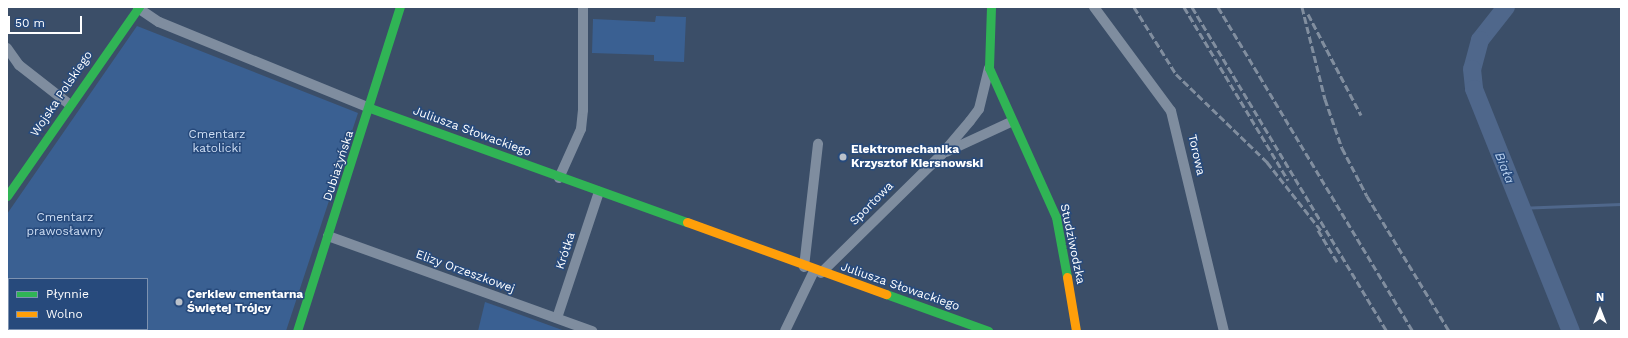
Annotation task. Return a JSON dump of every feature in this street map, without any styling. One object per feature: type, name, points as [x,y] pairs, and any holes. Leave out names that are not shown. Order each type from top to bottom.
[{"type":"street","name":"Dubiażyńska","points":[[297,331],[370,108],[400,7]]},
{"type":"street","points":[[559,178],[581,129],[583,110],[583,7]]},
{"type":"street","name":"Sportowa","points":[[785,331],[818,272],[942,154],[978,109],[989,68],[991,7]]},
{"type":"street","name":"Torowa","points":[[1094,7],[1171,112],[1224,331]]},
{"type":"street","name":"Juliusza Słowackiego","points":[[138,8],[159,22],[370,108],[804,267],[988,331]]},
{"type":"street","name":"Wojska Polskiego","points":[[7,196],[69,104],[138,8]]},
{"type":"street","points":[[7,48],[19,65],[69,104]]},
{"type":"street","name":"Sportowa","points":[[942,154],[1011,122],[989,68]]},
{"type":"street","name":"Studziwodzka","points":[[1011,122],[1049,194],[1056,217],[1076,331]]},
{"type":"street","points":[[804,267],[818,144]]},
{"type":"street","name":"Krótka","points":[[557,318],[599,192]]},
{"type":"street","name":"Elizy Orzeszkowej","points":[[328,236],[592,331]]},
{"type":"green space","points":[[656,16],[686,17],[684,62],[654,61],[654,55],[592,53],[593,19],[655,22]]},
{"type":"green space","points":[[137,26],[358,113],[286,331],[7,331],[7,214]]},
{"type":"green space","points":[[485,302],[502,308],[565,331],[478,331]]},
{"type":"waterway","name":"Biała","points":[[1506,7],[1480,40],[1472,69],[1474,89],[1571,331]]},
{"type":"waterway","points":[[1520,208],[1621,204]]},
{"type":"railway","points":[[1134,7],[1176,74],[1267,162],[1323,233]]},
{"type":"railway","points":[[1184,7],[1288,180]]},
{"type":"railway","points":[[1192,7],[1387,331]]},
{"type":"railway","points":[[1218,7],[1413,331]]},
{"type":"railway","points":[[1302,7],[1325,99],[1342,148],[1367,196],[1449,331]]},
{"type":"railway","points":[[1308,14],[1361,115]]},
{"type":"railway","points":[[1318,230],[1337,262]]},
{"type":"traffic: fast","points":[[7,196],[139,7]]},
{"type":"traffic: fast","points":[[297,331],[400,7]]},
{"type":"traffic: fast","points":[[991,7],[989,68],[1056,217],[1067,277]]},
{"type":"traffic: fast","points":[[370,108],[687,222]]},
{"type":"traffic: fast","points":[[886,294],[988,331]]},
{"type":"traffic: slow","points":[[687,222],[886,294]]},
{"type":"traffic: slow","points":[[1067,277],[1076,331]]},
{"type":"place","name":"Elektromechanika Krzysztof Kiersnowski","points":[[843,157]]},
{"type":"place","name":"Cerkiew cmentarna Świętej Trójcy","points":[[179,302]]},
{"type":"park label","name":"Cmentarz katolicki","points":[[217,142]]},
{"type":"park label","name":"Cmentarz prawosławny","points":[[65,225]]}]
